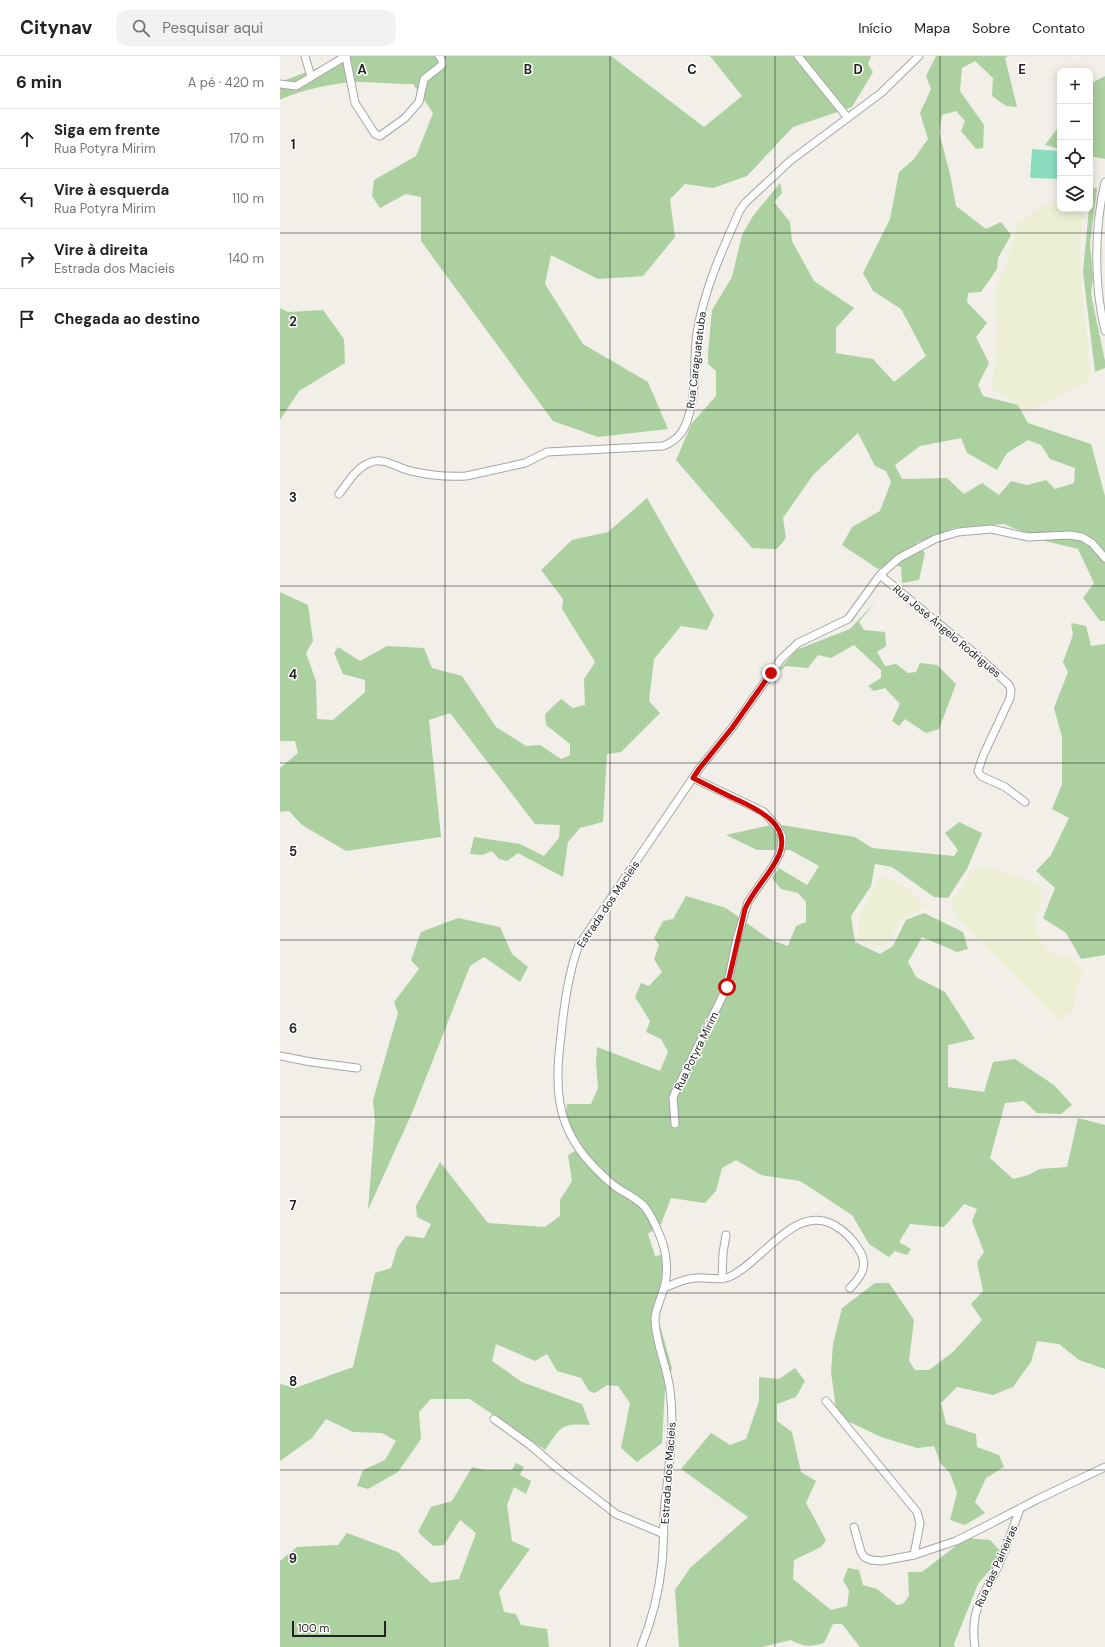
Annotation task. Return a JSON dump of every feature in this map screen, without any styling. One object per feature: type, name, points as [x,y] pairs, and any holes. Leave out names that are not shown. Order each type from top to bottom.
[{"type":"street","points":[[305,56],[311,76]]},
{"type":"street","points":[[280,84],[296,86],[346,57],[355,103],[375,134],[380,136],[405,118],[419,102],[424,79],[442,65],[442,60],[439,56]]},
{"type":"street","points":[[798,56],[848,118]]},
{"type":"street","name":"Rua Caraguatatuba","points":[[339,494],[362,466],[374,461],[383,461],[411,471],[466,476],[525,463],[547,452],[663,446],[677,439],[684,429],[692,402],[697,335],[703,302],[740,210],[745,203],[790,161],[882,93],[918,56]]},
{"type":"street","points":[[1105,182],[1098,224],[1097,252],[1099,294],[1105,331]]},
{"type":"street","name":"Estrada dos Macieis","points":[[641,1647],[650,1626],[662,1564],[665,1504],[672,1437],[672,1416],[668,1377],[659,1346],[655,1317],[664,1288],[666,1260],[664,1246],[652,1218],[639,1202],[616,1188],[578,1149],[566,1126],[559,1103],[558,1058],[564,1008],[573,964],[579,945],[699,769],[732,728],[781,659],[798,643],[848,619],[880,575],[904,555],[935,539],[958,532],[991,529],[1028,537],[1069,535],[1082,537],[1092,543],[1105,558]]},
{"type":"street","name":"Rua José Ângelo Rodrigues","points":[[880,575],[995,671],[1009,685],[1011,690],[1010,698],[983,756],[978,771],[981,776],[1005,787],[1025,802]]},
{"type":"street","name":"Rua Potyra Mirim","points":[[675,1124],[673,1097],[727,987],[748,902],[773,866],[780,853],[782,842],[782,836],[777,827],[764,812],[693,778]]},
{"type":"street","points":[[280,1056],[357,1068]]},
{"type":"street","points":[[664,1288],[693,1278],[722,1279],[740,1270],[790,1228],[799,1223],[816,1220],[829,1222],[842,1230],[863,1258],[860,1276],[850,1288]]},
{"type":"street","points":[[722,1279],[723,1253],[726,1235]]},
{"type":"street","points":[[826,1401],[916,1512],[920,1523],[914,1555]]},
{"type":"street","points":[[494,1419],[530,1445],[616,1514],[664,1534]]},
{"type":"street","name":"Rua das Paineiras","points":[[854,1527],[861,1552],[864,1557],[870,1560],[887,1560],[914,1555],[956,1541],[1105,1467]]},
{"type":"street","name":"Rua das Paineiras","points":[[975,1647],[973,1634],[979,1600],[999,1564],[1020,1509]]},
{"type":"green space","points":[[349,56],[611,56],[704,127],[742,96],[710,56],[871,56],[868,64],[873,72],[852,107],[793,127],[747,176],[713,188],[685,184],[670,199],[675,237],[643,276],[598,279],[551,255],[545,284],[583,344],[648,382],[668,429],[598,437],[553,421],[421,241],[421,197],[406,194],[380,208],[372,196],[374,180],[416,156],[433,113],[413,84],[354,82],[326,86],[280,100],[280,82]]},
{"type":"green space","points":[[936,56],[1008,56],[1005,58],[1017,107],[1006,106],[992,96],[993,78],[975,61],[962,68],[960,91],[984,125],[983,148],[976,149],[961,131],[965,121],[956,111],[942,115],[939,132],[950,174],[956,206],[986,229],[1001,222],[1011,235],[998,258],[997,269],[981,292],[968,293],[967,302],[987,323],[976,337],[989,363],[978,385],[983,396],[1018,405],[1028,423],[1091,444],[1105,496],[1105,621],[1100,621],[1083,598],[1094,583],[1078,549],[1045,541],[1004,524],[954,528],[916,543],[925,553],[919,580],[902,583],[901,567],[893,564],[878,569],[842,545],[852,527],[880,511],[891,482],[886,471],[875,466],[858,433],[813,475],[783,518],[786,538],[777,549],[752,548],[676,460],[692,423],[716,396],[716,371],[708,364],[712,310],[732,277],[742,235],[753,216],[780,183],[782,193],[774,202],[790,222],[792,241],[814,281],[854,308],[836,328],[836,353],[873,359],[894,382],[926,356],[901,309],[873,291],[863,273],[890,219],[899,172],[913,160],[928,139],[920,113],[931,89],[926,76]],"holes":[[[961,438],[967,453],[997,470],[1007,453],[1028,440],[1041,445],[1050,459],[1075,468],[1074,483],[1055,489],[1046,480],[1027,485],[1011,481],[999,495],[982,483],[964,494],[947,478],[902,479],[895,465],[920,446]]]},
{"type":"green space","points":[[1105,76],[1105,159],[1093,157],[1093,82]]},
{"type":"green space","points":[[1057,129],[1057,148],[1045,145]]},
{"type":"green space","points":[[1032,149],[1057,151],[1057,179],[1030,178]]},
{"type":"green space","points":[[1093,187],[1097,189],[1090,244],[1093,277],[1091,294],[1105,361],[1105,368],[1095,372],[1083,272],[1089,212],[1093,212]]},
{"type":"green space","points":[[1057,201],[1057,212],[1083,212],[1079,261],[1091,379],[1026,412],[1010,398],[991,389],[996,354],[997,325],[995,291],[1006,265],[1017,224],[1040,207]]},
{"type":"green space","points":[[280,308],[288,312],[323,310],[344,339],[345,363],[299,391],[280,420]]},
{"type":"green space","points":[[647,498],[714,615],[707,630],[681,626],[654,659],[649,701],[660,713],[621,752],[607,754],[603,822],[580,828],[568,842],[563,877],[518,853],[507,861],[499,859],[492,851],[482,855],[470,854],[474,837],[520,844],[544,856],[559,838],[560,825],[535,824],[450,713],[429,720],[441,837],[346,851],[302,825],[289,811],[280,812],[280,768],[298,753],[295,741],[280,741],[280,592],[308,605],[313,641],[306,653],[316,681],[317,719],[333,720],[365,692],[365,680],[343,674],[334,653],[338,647],[360,661],[387,646],[424,648],[432,668],[462,676],[496,727],[526,746],[540,745],[561,759],[570,755],[570,744],[546,725],[545,714],[561,699],[573,708],[585,705],[584,679],[595,662],[562,609],[563,599],[541,570],[572,540],[608,532]]},
{"type":"green space","points":[[876,601],[859,622],[864,630],[885,632],[886,646],[877,652],[885,666],[896,664],[908,673],[916,672],[920,663],[937,665],[956,684],[939,729],[926,733],[905,719],[899,726],[892,721],[900,704],[885,688],[874,691],[868,686],[881,678],[881,670],[854,645],[831,658],[818,655],[808,668],[786,666],[774,676],[796,650],[850,629]]},
{"type":"green space","points":[[1071,623],[1086,626],[1091,646],[1105,644],[1105,955],[1081,959],[1066,933],[1043,918],[1055,888],[1036,871],[1051,855],[1069,818],[1052,809],[1062,784],[1062,737],[1054,708],[1068,672],[1063,662],[1073,635]]},
{"type":"green space","points":[[959,822],[982,833],[967,869],[948,898],[934,897],[892,867],[875,864],[871,886],[851,916],[855,942],[880,954],[893,946],[906,920],[924,913],[963,932],[968,949],[957,952],[922,937],[908,962],[916,977],[945,992],[975,1039],[948,1045],[948,1087],[984,1092],[993,1062],[1015,1059],[1054,1085],[1072,1105],[1061,1114],[1037,1113],[1024,1101],[1005,1103],[990,1158],[1013,1179],[1028,1175],[1040,1169],[1067,1167],[1078,1118],[1105,1125],[1105,1369],[1079,1360],[1059,1344],[1037,1341],[1031,1362],[1013,1387],[993,1395],[957,1387],[941,1403],[946,1424],[976,1434],[977,1447],[999,1455],[1004,1467],[986,1478],[975,1502],[985,1513],[965,1525],[950,1520],[957,1493],[950,1473],[941,1464],[934,1446],[917,1448],[881,1437],[837,1416],[831,1372],[833,1344],[842,1308],[875,1283],[889,1283],[914,1320],[909,1361],[915,1370],[929,1370],[953,1352],[982,1320],[971,1304],[983,1291],[977,1262],[984,1252],[972,1221],[977,1209],[964,1204],[944,1227],[910,1224],[899,1242],[911,1249],[907,1255],[895,1251],[889,1257],[869,1244],[852,1215],[800,1181],[761,1175],[736,1160],[722,1168],[716,1191],[705,1203],[671,1198],[661,1224],[648,1234],[655,1256],[667,1254],[670,1286],[657,1315],[672,1368],[665,1389],[662,1443],[637,1462],[621,1448],[630,1403],[618,1386],[607,1385],[595,1393],[589,1391],[581,1378],[557,1371],[547,1354],[535,1361],[496,1344],[492,1361],[522,1382],[582,1404],[590,1425],[573,1425],[562,1428],[558,1431],[545,1450],[470,1399],[431,1399],[419,1412],[421,1439],[398,1472],[368,1489],[357,1486],[363,1470],[385,1460],[396,1441],[382,1433],[353,1432],[326,1419],[312,1438],[280,1461],[280,1384],[295,1388],[353,1367],[375,1273],[391,1268],[397,1248],[406,1236],[424,1238],[431,1224],[417,1217],[416,1206],[440,1162],[488,1223],[545,1227],[560,1216],[560,1200],[572,1181],[568,1155],[577,1150],[565,1121],[567,1104],[591,1104],[598,1088],[596,1063],[597,1047],[660,1071],[668,1052],[661,1039],[646,1032],[650,1021],[635,997],[641,983],[649,986],[662,972],[654,959],[659,945],[654,938],[663,921],[673,919],[686,896],[726,908],[769,939],[788,946],[796,926],[806,922],[806,902],[798,893],[781,889],[772,878],[779,868],[807,885],[819,866],[790,850],[757,850],[726,835],[775,824],[855,837],[872,848],[954,856],[958,850],[945,833]]},
{"type":"green space","points":[[988,867],[1036,883],[1041,889],[1041,905],[1034,919],[1039,938],[1045,947],[1057,957],[1068,953],[1083,971],[1076,987],[1074,1009],[1060,1022],[960,921],[951,903],[974,869]]},
{"type":"green space","points":[[881,876],[901,883],[926,906],[900,919],[891,939],[883,947],[864,943],[858,937],[859,915]]},
{"type":"green space","points":[[458,918],[500,927],[512,954],[528,967],[520,982],[484,957],[470,966],[412,1113],[368,1210],[375,1121],[373,1100],[398,1013],[394,1002],[419,969],[411,960],[421,932]]},
{"type":"green space","points":[[795,1368],[805,1381],[796,1397],[777,1404],[777,1421],[792,1432],[801,1472],[816,1481],[806,1503],[826,1540],[821,1547],[794,1560],[793,1579],[831,1610],[847,1606],[849,1591],[843,1580],[848,1568],[859,1570],[863,1585],[877,1589],[897,1605],[903,1604],[909,1596],[908,1572],[922,1572],[966,1538],[990,1540],[1003,1554],[978,1584],[954,1644],[955,1647],[860,1647],[842,1624],[833,1624],[824,1643],[814,1645],[807,1646],[791,1640],[762,1647],[679,1647],[675,1590],[690,1568],[748,1517],[681,1469],[711,1433],[730,1445],[746,1439],[759,1401],[759,1377],[779,1379]]},
{"type":"green space","points":[[516,1463],[524,1467],[520,1475],[531,1481],[526,1494],[514,1487],[507,1505],[512,1541],[530,1549],[499,1592],[504,1612],[516,1614],[521,1625],[547,1629],[549,1647],[280,1647],[280,1561],[297,1547],[338,1545],[347,1533],[398,1552],[431,1583],[459,1579],[476,1533],[460,1520],[444,1545],[433,1546],[418,1532],[431,1507],[452,1501],[472,1467],[484,1470],[512,1470]]},
{"type":"route","points":[[727,987],[745,909],[780,853],[782,836],[777,827],[764,812],[693,778],[732,728],[771,673]]}]
